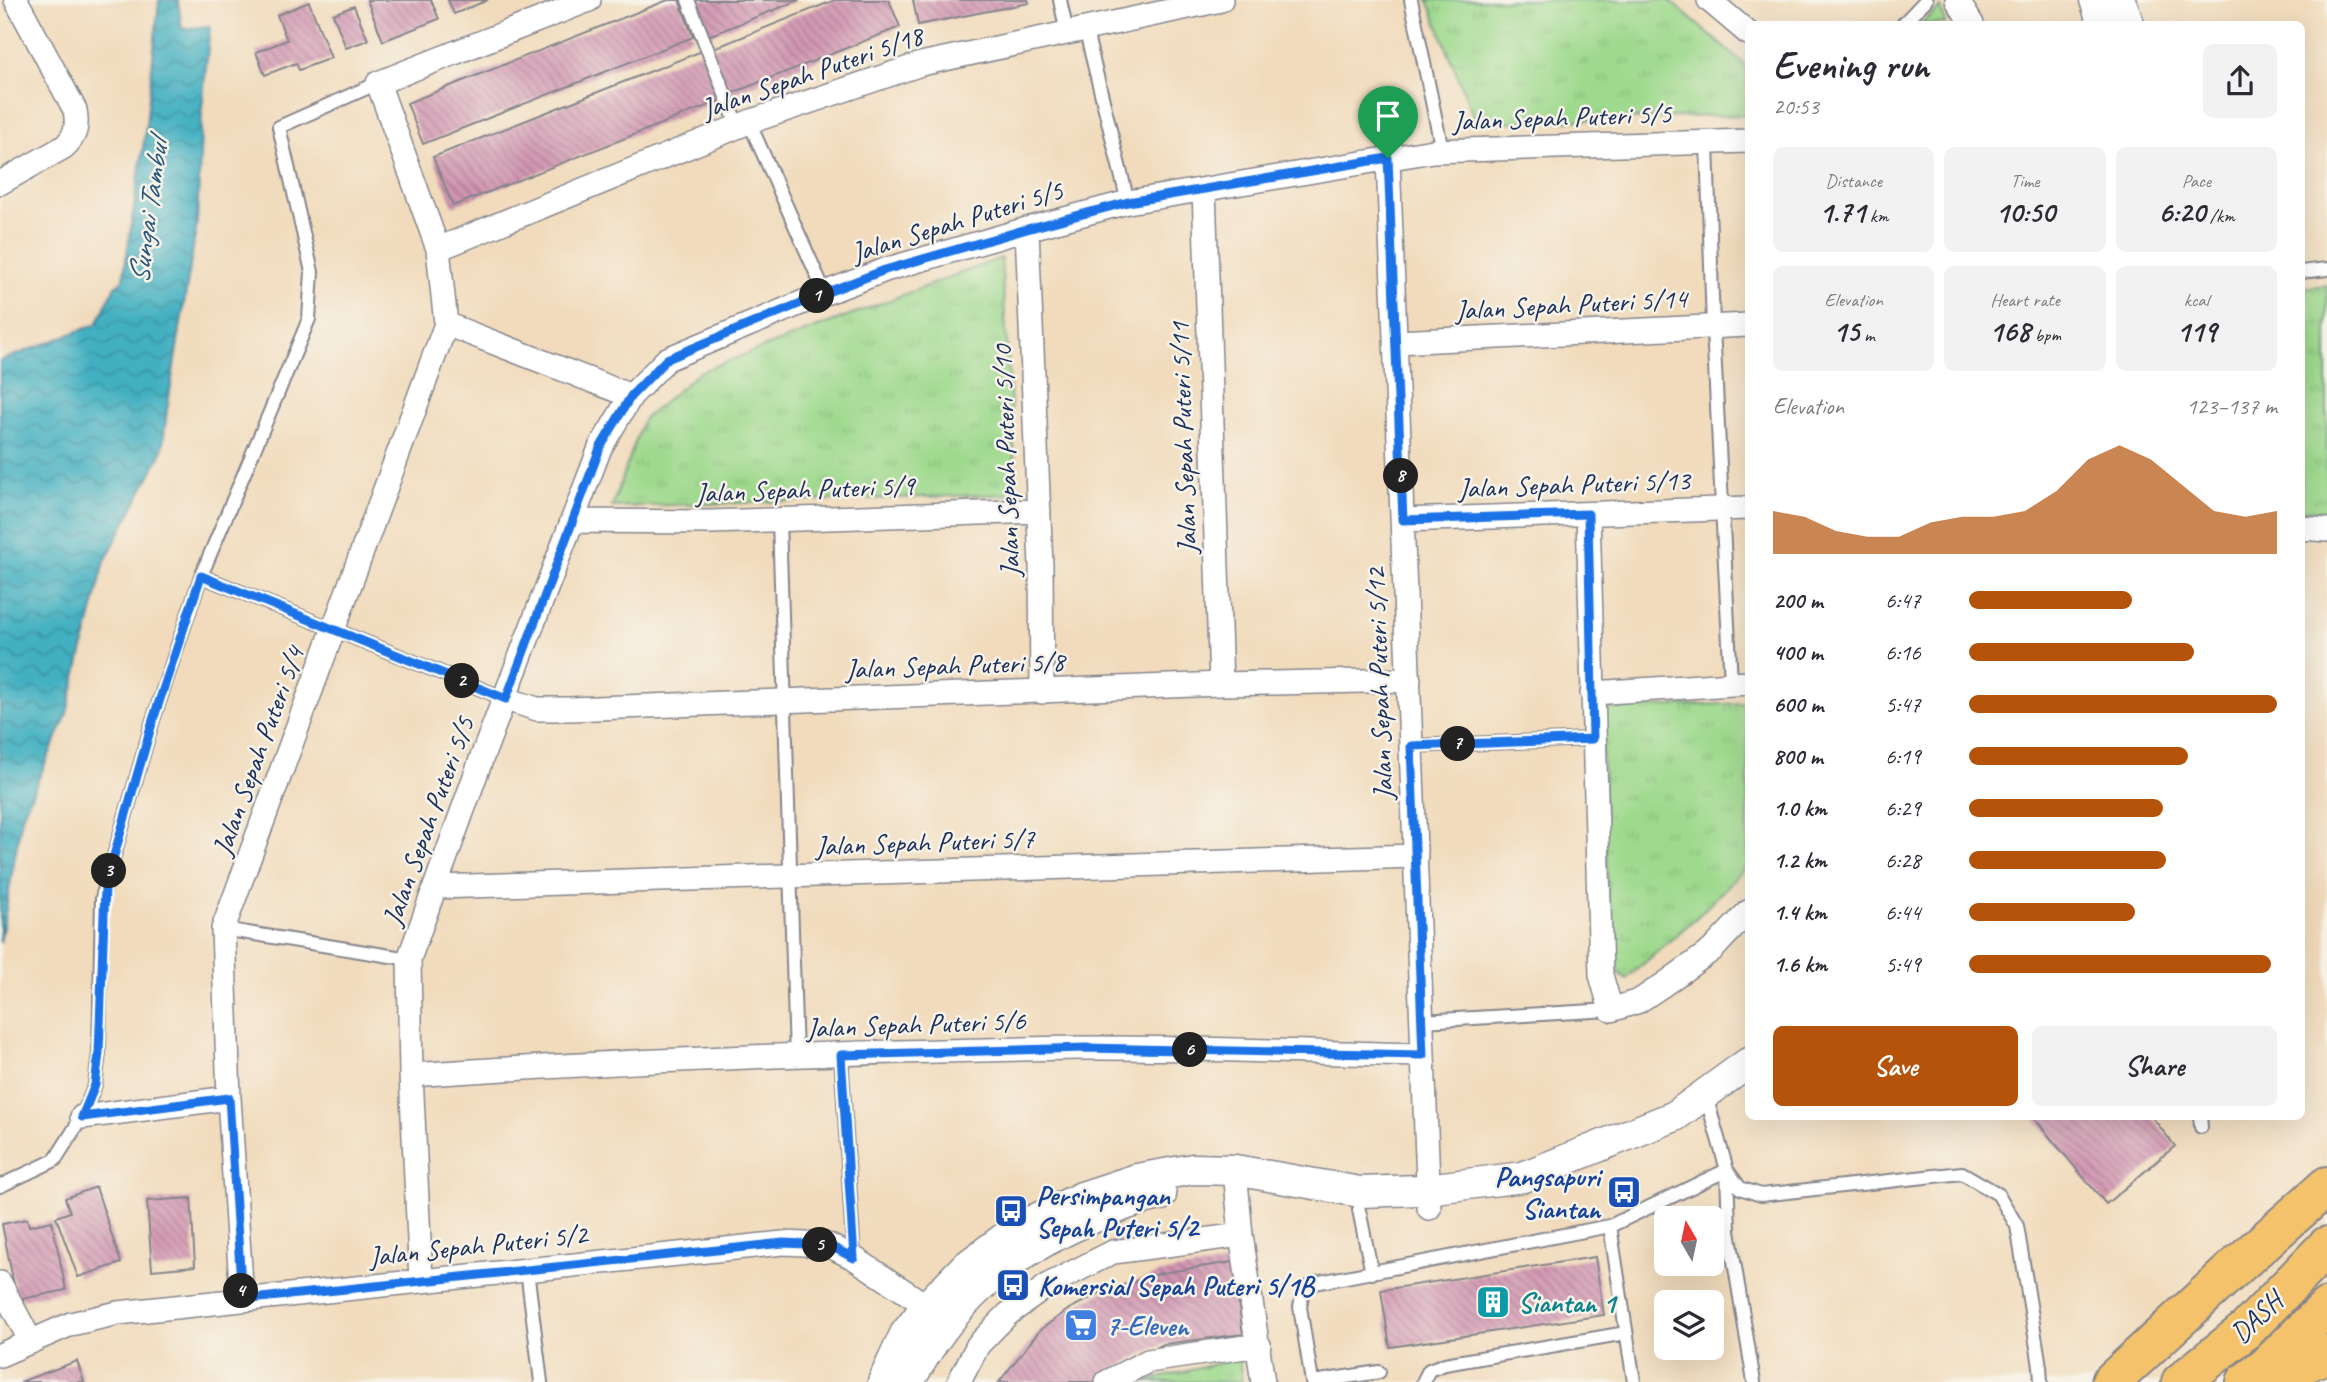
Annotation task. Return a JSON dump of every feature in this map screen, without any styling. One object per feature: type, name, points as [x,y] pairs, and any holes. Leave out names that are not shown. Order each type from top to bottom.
[{"type":"highway","points":[[2114,1379],[2327,1186]]},
{"type":"highway","name":"DASH","points":[[2181,1382],[2246,1329],[2327,1247]]},
{"type":"highway","name":"DASH","points":[[2246,1382],[2266,1367],[2327,1307]]},
{"type":"main road","points":[[2266,1382],[2327,1354]]},
{"type":"street","points":[[1,181],[64,147],[72,140],[76,130],[75,110],[16,0]]},
{"type":"street","points":[[378,83],[589,0]]},
{"type":"street","name":"Jalan Sepah Puteri 5/18","points":[[439,249],[743,125],[921,64],[1221,0]]},
{"type":"street","points":[[1709,0],[1745,30]]},
{"type":"street","points":[[1956,0],[1970,21]]},
{"type":"street","points":[[2095,0],[2103,21]]},
{"type":"street","points":[[2120,0],[2128,21]]},
{"type":"street","name":"Jalan Sepah Puteri 5/4","points":[[242,1300],[229,1098],[223,929],[446,324],[439,249],[378,83]]},
{"type":"street","name":"Jalan Sepah Puteri 5/5","points":[[421,1281],[411,1075],[409,959],[600,448],[631,396],[667,359],[885,270],[1128,202],[1442,150],[1745,141]]},
{"type":"street","name":"Jalan Sepah Puteri 5/12","points":[[1388,158],[1429,1198]]},
{"type":"street","name":"Jalan Sepah Puteri 5/11","points":[[1204,190],[1220,684]]},
{"type":"street","name":"Jalan Sepah Puteri 5/10","points":[[1027,229],[1039,511],[1042,692]]},
{"type":"street","points":[[446,324],[631,396]]},
{"type":"street","name":"Jalan Sepah Puteri 5/14","points":[[1396,342],[1745,325]]},
{"type":"street","name":"Jalan Sepah Puteri 5/13","points":[[1403,520],[1745,508]]},
{"type":"street","name":"Jalan Sepah Puteri 5/9","points":[[572,521],[710,522],[1039,511]]},
{"type":"street","points":[[1588,514],[1601,975],[1611,1010],[1639,1002],[1673,978],[1712,950],[1745,915]]},
{"type":"street","points":[[2305,528],[2327,530]]},
{"type":"street","name":"Jalan Sepah Puteri 5/8","points":[[506,699],[537,709],[1220,684],[1409,680]]},
{"type":"street","points":[[1592,693],[1740,683]]},
{"type":"street","name":"Jalan Sepah Puteri 5/7","points":[[436,887],[1416,856]]},
{"type":"street","name":"Jalan Sepah Puteri 5/6","points":[[411,1075],[514,1068],[1086,1048],[1423,1055]]},
{"type":"street","points":[[1709,1105],[1745,1066]]},
{"type":"street","points":[[909,1382],[928,1347],[938,1313],[964,1268],[1019,1227],[1082,1197],[1137,1179],[1193,1169],[1359,1210],[1523,1177],[1745,1089]]},
{"type":"street","points":[[82,1117],[229,1098]]},
{"type":"street","points":[[1236,1179],[1429,1198]]},
{"type":"street","points":[[1236,1179],[1241,1235],[1264,1382]]},
{"type":"street","points":[[959,1382],[978,1345],[1008,1314],[1050,1284],[1113,1252],[1241,1235]]},
{"type":"street","name":"Jalan Sepah Puteri 5/2","points":[[0,1355],[71,1324],[118,1313],[783,1243],[828,1245],[854,1258],[938,1313]]},
{"type":"street","points":[[0,1283],[31,1342]]},
{"type":"street","points":[[883,1382],[905,1334],[938,1313]]},
{"type":"street","points":[[1107,1382],[1149,1361],[1259,1345]]},
{"type":"lane","points":[[688,0],[743,125],[825,293]]},
{"type":"lane","points":[[1060,0],[1076,30],[1128,202]]},
{"type":"lane","points":[[1411,0],[1442,150]]},
{"type":"lane","points":[[1906,21],[1926,0]]},
{"type":"lane","points":[[0,1186],[55,1160],[82,1117],[95,1085],[99,1053],[105,887],[153,720],[201,576],[309,319],[312,272],[279,127],[378,83]]},
{"type":"lane","points":[[1707,143],[1713,327],[1724,509],[1740,683]]},
{"type":"lane","points":[[2305,272],[2327,269]]},
{"type":"lane","points":[[779,520],[796,1057]]},
{"type":"lane","points":[[201,576],[506,699]]},
{"type":"lane","points":[[1411,746],[1593,739]]},
{"type":"lane","points":[[223,929],[409,959]]},
{"type":"lane","points":[[1422,1021],[1611,1010]]},
{"type":"lane","points":[[841,1055],[854,1258]]},
{"type":"lane","points":[[1709,1105],[1727,1170],[1729,1231],[1754,1382]]},
{"type":"lane","points":[[1379,1372],[1312,1382],[1300,1307],[1303,1291],[1315,1283],[1610,1226],[1727,1170]]},
{"type":"lane","points":[[1727,1170],[1740,1188],[1761,1195],[1962,1173],[1997,1194],[2017,1226],[2038,1353],[2040,1382]]},
{"type":"lane","points":[[1359,1210],[1371,1273]]},
{"type":"lane","points":[[1610,1226],[1634,1382]]},
{"type":"lane","points":[[527,1270],[541,1382]]},
{"type":"lane","points":[[1423,1382],[1429,1370],[1445,1364],[1626,1333]]},
{"type":"green space","points":[[1428,0],[1669,0],[1745,65],[1745,115],[1476,123]]},
{"type":"green space","points":[[1941,7],[1944,21],[1924,21]]},
{"type":"green space","points":[[1001,258],[1017,494],[612,507],[643,420],[699,372]]},
{"type":"green space","points":[[2327,285],[2327,512],[2305,510],[2305,288]]},
{"type":"green space","points":[[1745,703],[1745,868],[1698,916],[1626,979],[1610,966],[1601,709]]},
{"type":"green space","points":[[1239,1358],[1242,1382],[1143,1382]]},
{"type":"water","name":"Sungai Tambul","points":[[159,0],[178,0],[182,29],[210,26],[202,108],[197,223],[162,452],[105,561],[66,717],[22,816],[0,943],[0,361],[97,324],[115,286],[123,280],[145,134]]},
{"type":"building","points":[[367,0],[431,0],[439,19],[383,41]]},
{"type":"building","points":[[448,0],[488,0],[454,14]]},
{"type":"building","points":[[668,0],[679,0],[693,37],[423,144],[407,103]]},
{"type":"building","points":[[692,0],[799,0],[706,37]]},
{"type":"building","points":[[835,0],[889,0],[900,27],[730,94],[712,49]]},
{"type":"building","points":[[913,0],[1028,0],[1029,3],[918,25]]},
{"type":"building","points":[[309,2],[331,58],[299,70],[296,63],[265,75],[256,52],[287,40],[277,15]]},
{"type":"building","points":[[354,6],[368,40],[346,48],[333,14]]},
{"type":"building","points":[[702,51],[722,100],[453,206],[433,157]]},
{"type":"building","points":[[2035,1120],[2154,1120],[2175,1146],[2106,1204]]},
{"type":"building","points":[[96,1187],[121,1263],[78,1277],[56,1217],[70,1212],[65,1198]]},
{"type":"building","points":[[191,1198],[195,1266],[152,1270],[147,1201]]},
{"type":"building","points":[[27,1219],[29,1226],[52,1221],[66,1290],[17,1300],[2,1224]]},
{"type":"building","name":"Siantan 1","points":[[1595,1257],[1604,1315],[1390,1347],[1381,1290]]},
{"type":"building","points":[[1233,1262],[1243,1334],[1164,1344],[1093,1382],[999,1382],[1040,1330],[1069,1309],[1102,1292],[1161,1273]]},
{"type":"building","points":[[77,1361],[84,1382],[20,1382]]},
{"type":"place","name":"Pangsapuri Siantan","points":[[1624,1192]]},
{"type":"place","name":"Persimpangan Sepah Puteri 5/2","points":[[1011,1211]]},
{"type":"place","name":"Komersial Sepah Puteri 5/1B","points":[[1013,1285]]},
{"type":"place","name":"Siantan 1","points":[[1493,1302]]},
{"type":"place","name":"7-Eleven","points":[[1081,1325]]},
{"type":"route","points":[[1388,158],[1403,520],[1588,514],[1593,739],[1411,746],[1423,1055],[1086,1048],[841,1055],[854,1258],[828,1245],[783,1243],[242,1300],[229,1098],[82,1117],[95,1085],[99,1053],[105,887],[153,720],[201,576],[506,699],[600,448],[631,396],[667,359],[885,270],[1027,229],[1128,202],[1388,158]]}]
